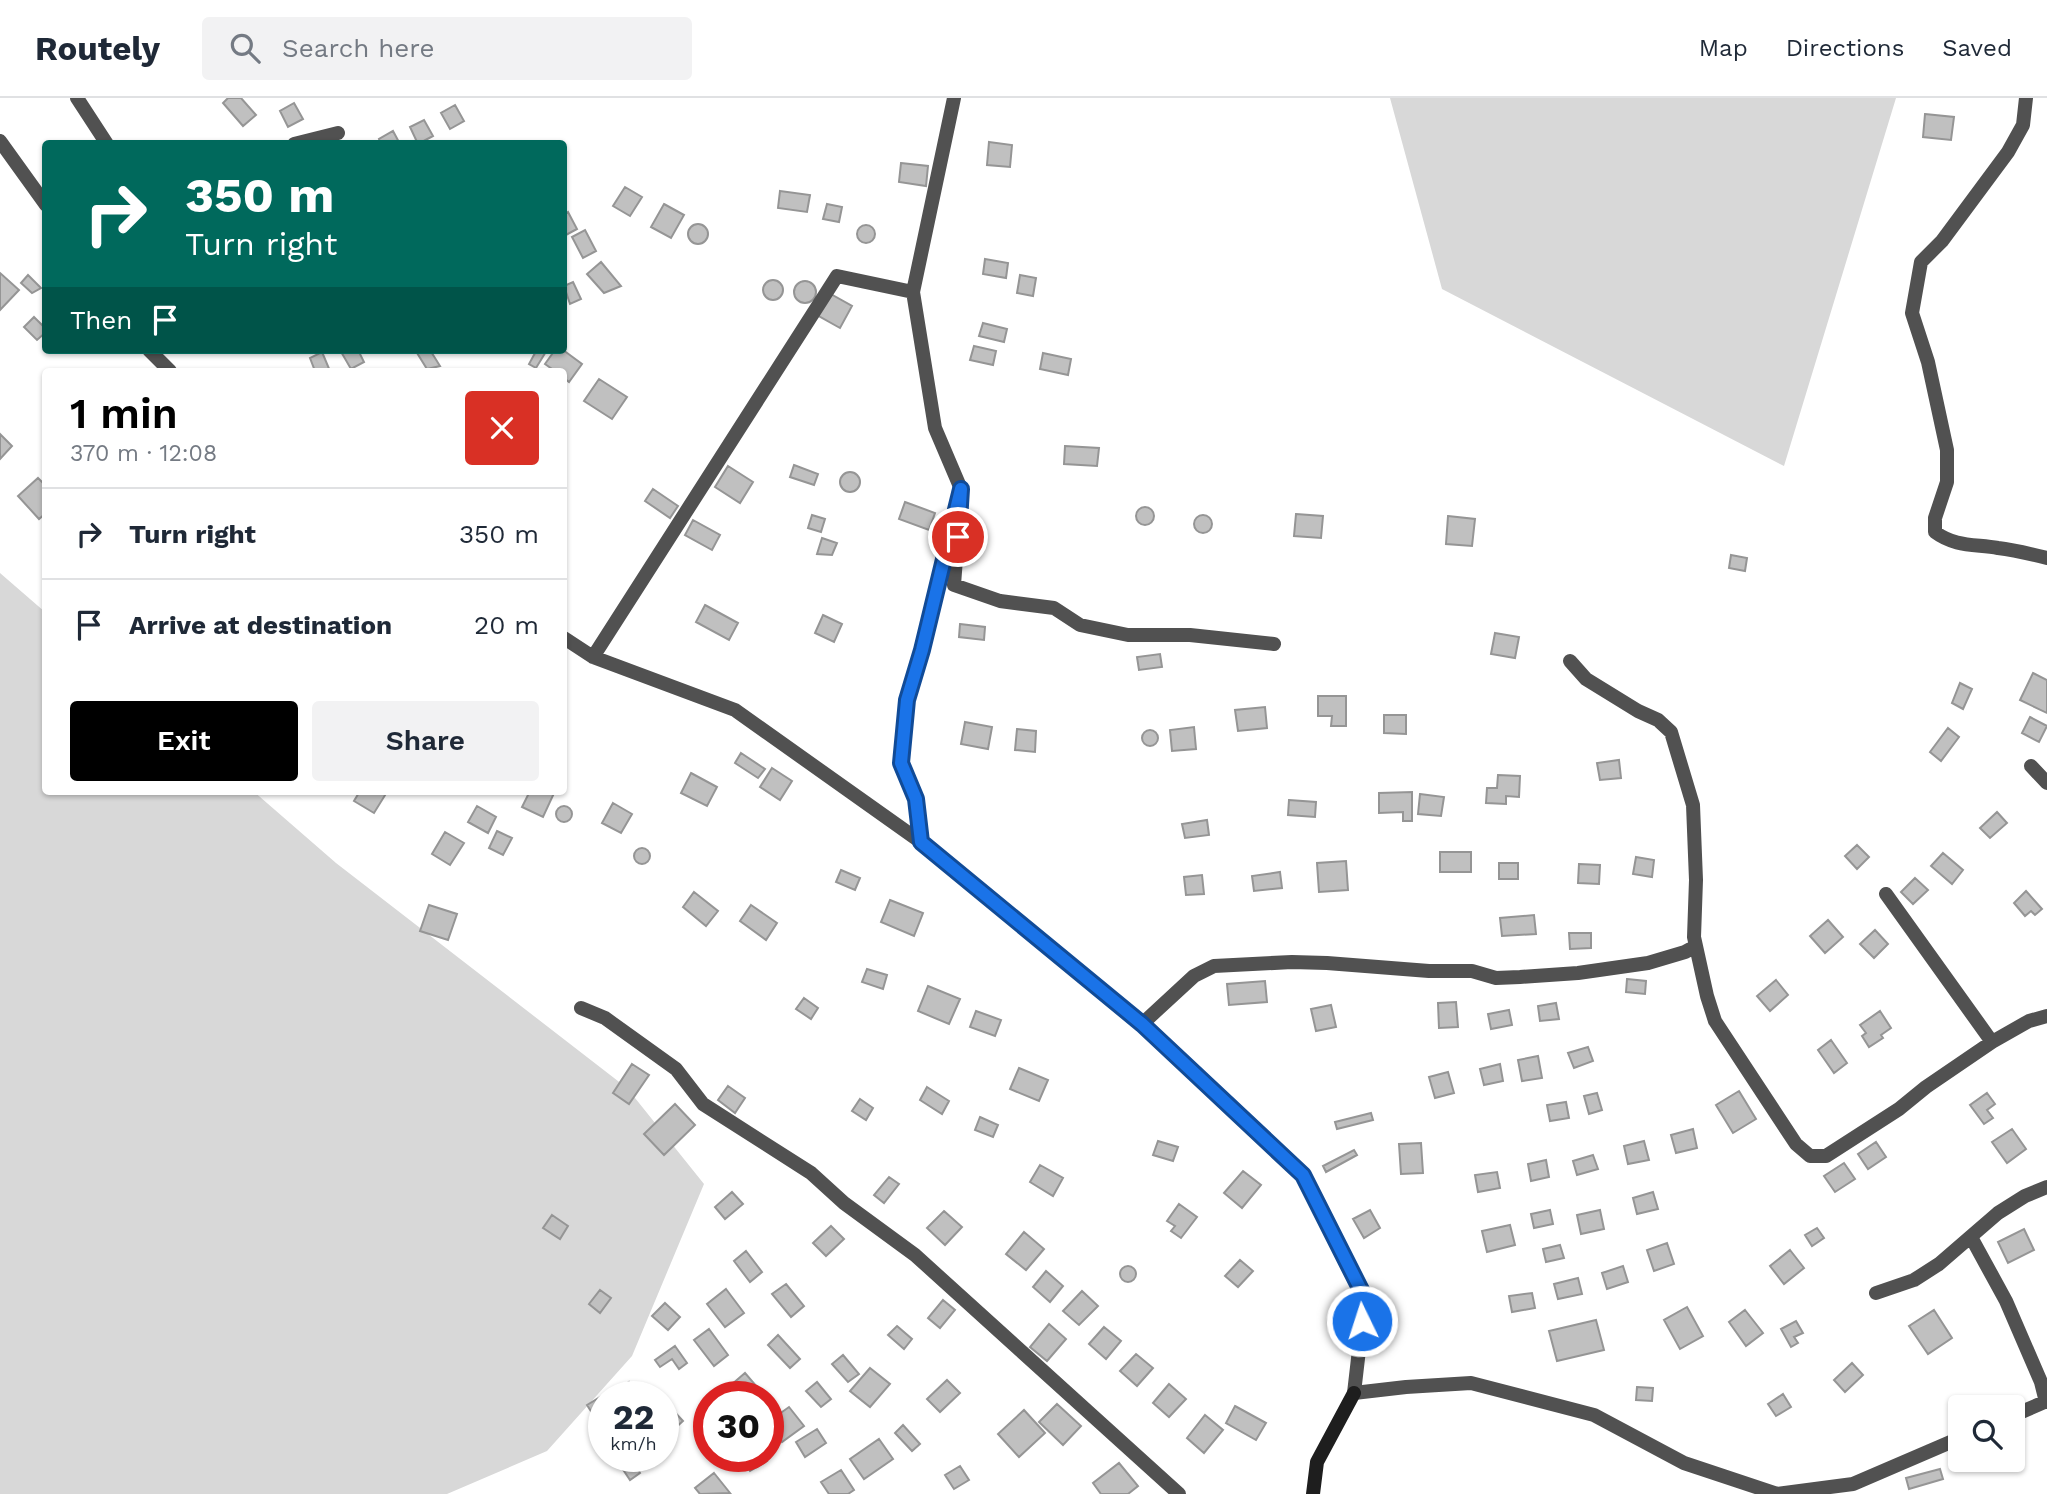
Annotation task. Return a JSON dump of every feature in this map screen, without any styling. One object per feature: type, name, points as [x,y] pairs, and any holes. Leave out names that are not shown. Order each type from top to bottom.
[{"type":"main road","points":[[1313,1494],[1317,1462],[1353,1393]]},
{"type":"street","points":[[77,98],[104,140]]},
{"type":"street","points":[[954,98],[913,292],[935,428],[961,489],[954,585],[1000,601],[1054,608],[1080,625],[1128,635],[1190,635],[1274,643]]},
{"type":"street","points":[[2026,98],[2022,125],[2008,152],[1942,241],[1921,262],[1912,313],[1928,362],[1947,450],[1947,482],[1935,518],[1935,532],[1963,545],[1996,547],[2047,558]]},
{"type":"street","points":[[309,140],[338,132]]},
{"type":"street","points":[[0,141],[42,199]]},
{"type":"street","points":[[593,657],[837,276],[913,292]]},
{"type":"street","points":[[153,354],[167,368]]},
{"type":"street","points":[[921,842],[916,799],[901,763],[907,700],[922,650],[961,489]]},
{"type":"street","points":[[567,640],[593,657],[735,710],[921,842],[1142,1024],[1303,1175],[1365,1298],[1353,1393],[1471,1383],[1594,1415],[1684,1463],[1777,1494],[1853,1483],[1948,1443]]},
{"type":"street","points":[[1570,661],[1586,678],[1638,711],[1658,720],[1671,732],[1693,805],[1696,841],[1694,937],[1715,1021],[1796,1144],[1810,1156],[1826,1156],[1899,1109],[1992,1042],[2029,1021],[2047,1016]]},
{"type":"street","points":[[2031,766],[2047,783]]},
{"type":"street","points":[[1886,894],[1992,1042]]},
{"type":"street","points":[[1142,1024],[1194,976],[1214,966],[1327,963],[1416,971],[1472,971],[1496,978],[1508,978],[1578,973],[1626,964],[1648,963],[1696,946]]},
{"type":"street","points":[[581,1008],[605,1018],[676,1069],[703,1104],[811,1173],[844,1203],[915,1255],[1179,1494]]},
{"type":"street","points":[[1876,1293],[1914,1280],[1939,1264],[1998,1213],[2025,1196],[2047,1187]]},
{"type":"street","points":[[1971,1237],[2006,1301],[2041,1382],[2046,1402],[2025,1411]]},
{"type":"shaded area","points":[[1390,98],[1896,98],[1784,466],[1442,289]]},
{"type":"shaded area","points":[[0,573],[42,609],[42,795],[258,795],[336,863],[627,1088],[704,1184],[632,1356],[610,1381],[588,1381],[588,1405],[547,1451],[447,1494],[0,1494]]},
{"type":"building","points":[[228,98],[241,98],[256,115],[243,126],[223,103]]},
{"type":"building","points":[[294,103],[303,119],[288,127],[280,111]]},
{"type":"building","points":[[455,105],[464,121],[450,129],[441,113]]},
{"type":"building","points":[[1925,114],[1954,117],[1951,140],[1923,137]]},
{"type":"building","points":[[424,120],[433,136],[426,140],[416,140],[410,127]]},
{"type":"building","points":[[393,131],[398,140],[379,140]]},
{"type":"building","points":[[989,142],[1012,145],[1010,167],[987,165]]},
{"type":"building","points":[[901,163],[928,166],[926,186],[899,182]]},
{"type":"building","points":[[625,187],[642,197],[630,216],[613,206]]},
{"type":"building","points":[[780,191],[810,195],[807,212],[778,208]]},
{"type":"building","points":[[664,204],[684,215],[671,238],[651,227]]},
{"type":"building","points":[[827,204],[842,207],[839,222],[823,219]]},
{"type":"building","points":[[567,213],[577,229],[567,234]]},
{"type":"building","points":[[698,224],[705,227],[708,234],[705,241],[698,244],[691,241],[688,234],[691,227]]},
{"type":"building","points":[[866,225],[872,228],[875,234],[872,240],[866,243],[860,240],[857,234],[860,228]]},
{"type":"building","points":[[585,230],[596,251],[583,258],[572,237]]},
{"type":"building","points":[[985,259],[1008,263],[1006,278],[983,274]]},
{"type":"building","points":[[601,262],[621,286],[604,293],[587,274]]},
{"type":"building","points":[[0,273],[19,290],[0,310]]},
{"type":"building","points":[[28,275],[41,288],[32,293],[21,283]]},
{"type":"building","points":[[1020,275],[1036,278],[1033,296],[1017,293]]},
{"type":"building","points":[[769,280],[777,280],[783,290],[777,300],[769,300],[763,294],[763,286]]},
{"type":"building","points":[[805,281],[813,284],[816,292],[813,300],[805,303],[797,300],[794,292],[797,284]]},
{"type":"building","points":[[573,282],[581,299],[570,304],[567,285]]},
{"type":"building","points":[[829,293],[852,306],[840,328],[817,315]]},
{"type":"building","points":[[34,317],[42,325],[42,336],[37,340],[24,327]]},
{"type":"building","points":[[983,323],[1007,329],[1004,342],[979,336]]},
{"type":"building","points":[[974,346],[996,351],[993,365],[970,360]]},
{"type":"building","points":[[567,353],[582,364],[569,382],[567,368],[551,368],[545,364],[552,354]]},
{"type":"building","points":[[1043,353],[1071,359],[1068,375],[1040,369]]},
{"type":"building","points":[[323,354],[329,368],[314,368],[310,358]]},
{"type":"building","points":[[342,354],[360,354],[364,362],[350,368]]},
{"type":"building","points":[[418,354],[432,354],[440,366],[426,368]]},
{"type":"building","points":[[534,354],[545,354],[536,368],[529,364]]},
{"type":"building","points":[[599,379],[627,397],[612,419],[584,401]]},
{"type":"building","points":[[0,434],[12,446],[0,459]]},
{"type":"building","points":[[1065,446],[1099,448],[1097,466],[1064,464]]},
{"type":"building","points":[[794,465],[818,474],[814,485],[790,477]]},
{"type":"building","points":[[728,466],[753,482],[740,503],[715,487]]},
{"type":"building","points":[[850,472],[857,475],[860,482],[857,489],[850,492],[843,489],[840,482],[843,475]]},
{"type":"building","points":[[38,478],[42,482],[42,516],[39,519],[18,496]]},
{"type":"building","points":[[653,489],[678,506],[670,518],[645,501]]},
{"type":"building","points":[[905,502],[935,513],[929,530],[899,519]]},
{"type":"building","points":[[1145,507],[1151,510],[1154,516],[1151,522],[1145,525],[1139,522],[1136,516],[1139,510]]},
{"type":"building","points":[[1296,514],[1323,516],[1321,538],[1294,536]]},
{"type":"building","points":[[812,515],[825,519],[821,532],[808,528]]},
{"type":"building","points":[[1203,515],[1209,518],[1212,524],[1209,530],[1203,533],[1197,530],[1194,524],[1197,518]]},
{"type":"building","points":[[1448,516],[1475,519],[1472,546],[1446,544]]},
{"type":"building","points":[[693,520],[720,535],[712,550],[685,535]]},
{"type":"building","points":[[822,538],[837,543],[832,555],[817,554]]},
{"type":"building","points":[[1731,555],[1747,558],[1745,571],[1729,568]]},
{"type":"building","points":[[705,605],[738,623],[729,640],[696,622]]},
{"type":"building","points":[[823,615],[842,624],[834,642],[815,633]]},
{"type":"building","points":[[960,624],[985,627],[984,640],[959,637]]},
{"type":"building","points":[[1495,633],[1519,637],[1515,658],[1491,654]]},
{"type":"building","points":[[1160,654],[1162,667],[1139,670],[1137,657]]},
{"type":"building","points":[[2033,673],[2047,680],[2047,713],[2020,700]]},
{"type":"building","points":[[1960,683],[1972,689],[1963,709],[1952,703]]},
{"type":"building","points":[[1318,696],[1346,696],[1346,726],[1331,726],[1332,716],[1318,716]]},
{"type":"building","points":[[1265,707],[1267,728],[1238,731],[1235,710]]},
{"type":"building","points":[[1384,715],[1406,715],[1406,734],[1384,733]]},
{"type":"building","points":[[2030,717],[2047,726],[2039,742],[2022,733]]},
{"type":"building","points":[[965,722],[992,727],[988,749],[961,744]]},
{"type":"building","points":[[1194,727],[1196,749],[1172,751],[1170,730]]},
{"type":"building","points":[[1948,728],[1959,737],[1941,761],[1930,752]]},
{"type":"building","points":[[1017,729],[1036,731],[1035,752],[1015,750]]},
{"type":"building","points":[[1147,730],[1153,730],[1158,738],[1156,744],[1147,746],[1142,741],[1142,735]]},
{"type":"building","points":[[741,753],[765,769],[758,778],[735,763]]},
{"type":"building","points":[[1619,760],[1621,778],[1600,780],[1597,763]]},
{"type":"building","points":[[772,768],[792,781],[780,800],[760,787]]},
{"type":"building","points":[[691,773],[717,787],[707,806],[681,793]]},
{"type":"building","points":[[1498,775],[1520,776],[1519,797],[1506,796],[1506,804],[1486,803],[1487,788],[1497,788]]},
{"type":"building","points":[[1412,792],[1412,821],[1403,821],[1403,812],[1379,813],[1379,793]]},
{"type":"building","points":[[1420,794],[1444,797],[1441,816],[1418,814]]},
{"type":"building","points":[[358,795],[385,795],[374,813],[354,801]]},
{"type":"building","points":[[528,795],[553,795],[543,817],[522,807]]},
{"type":"building","points":[[1289,800],[1316,802],[1315,817],[1288,815]]},
{"type":"building","points":[[613,803],[632,814],[621,833],[602,823]]},
{"type":"building","points":[[477,806],[496,817],[488,833],[468,822]]},
{"type":"building","points":[[561,806],[567,806],[572,814],[570,820],[561,822],[556,817],[556,811]]},
{"type":"building","points":[[1997,812],[2007,823],[1990,838],[1980,828]]},
{"type":"building","points":[[1207,820],[1209,835],[1185,838],[1182,824]]},
{"type":"building","points":[[497,831],[512,838],[503,855],[489,848]]},
{"type":"building","points":[[445,832],[464,843],[450,865],[432,854]]},
{"type":"building","points":[[1857,845],[1869,857],[1857,869],[1845,856]]},
{"type":"building","points":[[642,848],[648,850],[648,862],[642,864],[636,862],[634,856],[636,850]]},
{"type":"building","points":[[1440,852],[1471,852],[1471,872],[1440,872]]},
{"type":"building","points":[[1943,853],[1963,870],[1952,884],[1931,866]]},
{"type":"building","points":[[1636,857],[1654,860],[1652,877],[1633,874]]},
{"type":"building","points":[[1346,861],[1348,890],[1319,892],[1317,863]]},
{"type":"building","points":[[1499,863],[1518,863],[1518,879],[1499,879]]},
{"type":"building","points":[[1579,864],[1600,865],[1599,884],[1578,883]]},
{"type":"building","points":[[841,870],[860,878],[855,890],[836,882]]},
{"type":"building","points":[[1280,872],[1282,888],[1254,891],[1252,876]]},
{"type":"building","points":[[1202,875],[1204,894],[1186,895],[1184,877]]},
{"type":"building","points":[[1915,878],[1928,890],[1913,904],[1901,892]]},
{"type":"building","points":[[2026,891],[2042,909],[2035,915],[2031,911],[2025,916],[2014,903]]},
{"type":"building","points":[[694,892],[718,911],[706,926],[683,907]]},
{"type":"building","points":[[890,900],[923,913],[914,936],[881,922]]},
{"type":"building","points":[[429,905],[457,914],[448,940],[420,931]]},
{"type":"building","points":[[751,905],[777,923],[766,940],[740,921]]},
{"type":"building","points":[[1534,915],[1536,934],[1502,936],[1500,918]]},
{"type":"building","points":[[1828,920],[1843,937],[1825,953],[1810,936]]},
{"type":"building","points":[[1875,930],[1888,944],[1874,958],[1860,944]]},
{"type":"building","points":[[1569,933],[1591,933],[1591,948],[1570,949]]},
{"type":"building","points":[[867,969],[887,975],[883,989],[862,982]]},
{"type":"building","points":[[1627,979],[1646,981],[1645,994],[1626,992]]},
{"type":"building","points":[[1776,980],[1788,995],[1770,1011],[1757,996]]},
{"type":"building","points":[[1265,981],[1267,1002],[1229,1005],[1227,984]]},
{"type":"building","points":[[928,986],[960,999],[949,1024],[918,1011]]},
{"type":"building","points":[[804,998],[818,1008],[811,1019],[796,1009]]},
{"type":"building","points":[[1456,1002],[1458,1027],[1439,1028],[1438,1003]]},
{"type":"building","points":[[1556,1003],[1559,1019],[1540,1021],[1538,1006]]},
{"type":"building","points":[[1331,1005],[1336,1027],[1316,1031],[1311,1009]]},
{"type":"building","points":[[1509,1010],[1512,1025],[1491,1029],[1488,1014]]},
{"type":"building","points":[[976,1011],[1001,1020],[995,1036],[970,1027]]},
{"type":"building","points":[[1880,1011],[1891,1028],[1881,1035],[1883,1038],[1869,1047],[1862,1036],[1866,1033],[1860,1025]]},
{"type":"building","points":[[1831,1040],[1847,1063],[1834,1073],[1818,1050]]},
{"type":"building","points":[[1588,1047],[1593,1061],[1574,1068],[1568,1053]]},
{"type":"building","points":[[1538,1056],[1542,1078],[1522,1081],[1518,1060]]},
{"type":"building","points":[[632,1064],[649,1075],[629,1104],[613,1093]]},
{"type":"building","points":[[1500,1064],[1503,1081],[1484,1085],[1480,1069]]},
{"type":"building","points":[[1019,1068],[1048,1080],[1039,1101],[1010,1089]]},
{"type":"building","points":[[1448,1072],[1454,1093],[1435,1098],[1429,1077]]},
{"type":"building","points":[[728,1086],[745,1098],[735,1113],[718,1100]]},
{"type":"building","points":[[927,1087],[949,1101],[942,1114],[920,1100]]},
{"type":"building","points":[[1739,1091],[1756,1119],[1733,1133],[1716,1105]]},
{"type":"building","points":[[1597,1093],[1602,1110],[1589,1114],[1584,1096]]},
{"type":"building","points":[[1987,1093],[1995,1104],[1987,1110],[1993,1118],[1984,1124],[1970,1105]]},
{"type":"building","points":[[860,1099],[873,1108],[866,1120],[852,1111]]},
{"type":"building","points":[[1566,1102],[1569,1118],[1550,1121],[1547,1105]]},
{"type":"building","points":[[675,1104],[695,1125],[664,1155],[644,1134]]},
{"type":"building","points":[[1371,1113],[1373,1120],[1337,1129],[1335,1122]]},
{"type":"building","points":[[980,1117],[998,1125],[993,1137],[975,1130]]},
{"type":"building","points":[[1693,1129],[1697,1148],[1676,1153],[1671,1135]]},
{"type":"building","points":[[2012,1129],[2026,1149],[2007,1163],[1992,1142]]},
{"type":"building","points":[[1158,1141],[1178,1147],[1173,1161],[1153,1155]]},
{"type":"building","points":[[1644,1141],[1649,1160],[1628,1164],[1624,1146]]},
{"type":"building","points":[[1876,1142],[1886,1157],[1868,1169],[1858,1154]]},
{"type":"building","points":[[1421,1143],[1423,1173],[1401,1174],[1399,1144]]},
{"type":"building","points":[[1354,1150],[1357,1155],[1326,1172],[1323,1166]]},
{"type":"building","points":[[1593,1155],[1598,1169],[1577,1175],[1573,1161]]},
{"type":"building","points":[[1546,1160],[1549,1177],[1531,1181],[1528,1164]]},
{"type":"building","points":[[1844,1163],[1855,1179],[1835,1192],[1824,1176]]},
{"type":"building","points":[[1040,1165],[1063,1178],[1053,1196],[1030,1182]]},
{"type":"building","points":[[1243,1171],[1261,1185],[1242,1208],[1224,1193]]},
{"type":"building","points":[[1497,1172],[1500,1188],[1478,1192],[1475,1175]]},
{"type":"building","points":[[889,1177],[899,1184],[884,1203],[874,1195]]},
{"type":"building","points":[[732,1192],[743,1204],[725,1219],[715,1207]]},
{"type":"building","points":[[1653,1192],[1658,1209],[1637,1214],[1633,1198]]},
{"type":"building","points":[[1179,1204],[1197,1217],[1181,1238],[1171,1231],[1175,1226],[1167,1221]]},
{"type":"building","points":[[1370,1210],[1380,1228],[1364,1238],[1353,1219]]},
{"type":"building","points":[[1550,1210],[1553,1224],[1534,1228],[1531,1214]]},
{"type":"building","points":[[1600,1210],[1604,1229],[1581,1234],[1577,1215]]},
{"type":"building","points":[[944,1211],[962,1227],[945,1245],[927,1228]]},
{"type":"building","points":[[552,1215],[568,1226],[560,1239],[543,1228]]},
{"type":"building","points":[[1510,1225],[1515,1245],[1487,1252],[1482,1231]]},
{"type":"building","points":[[831,1226],[844,1239],[826,1256],[813,1243]]},
{"type":"building","points":[[1817,1228],[1824,1238],[1812,1246],[1805,1235]]},
{"type":"building","points":[[2024,1229],[2034,1250],[2008,1263],[1998,1242]]},
{"type":"building","points":[[1024,1232],[1044,1249],[1026,1270],[1006,1254]]},
{"type":"building","points":[[1667,1243],[1674,1264],[1654,1271],[1647,1250]]},
{"type":"building","points":[[1560,1245],[1564,1258],[1546,1262],[1543,1249]]},
{"type":"building","points":[[1790,1250],[1804,1268],[1784,1284],[1770,1266]]},
{"type":"building","points":[[746,1251],[762,1272],[750,1282],[734,1261]]},
{"type":"building","points":[[1240,1260],[1253,1271],[1238,1287],[1225,1276]]},
{"type":"building","points":[[1128,1266],[1134,1268],[1134,1280],[1128,1282],[1122,1280],[1120,1274],[1122,1268]]},
{"type":"building","points":[[1623,1266],[1628,1282],[1607,1289],[1602,1273]]},
{"type":"building","points":[[1046,1271],[1063,1286],[1050,1302],[1033,1287]]},
{"type":"building","points":[[1578,1278],[1582,1294],[1558,1299],[1554,1284]]},
{"type":"building","points":[[786,1284],[804,1306],[791,1317],[772,1294]]},
{"type":"building","points":[[726,1289],[744,1313],[725,1327],[707,1304]]},
{"type":"building","points":[[600,1290],[611,1298],[600,1313],[589,1304]]},
{"type":"building","points":[[1082,1291],[1098,1306],[1079,1325],[1063,1311]]},
{"type":"building","points":[[1532,1293],[1535,1308],[1512,1312],[1509,1296]]},
{"type":"building","points":[[943,1300],[955,1310],[940,1328],[928,1318]]},
{"type":"building","points":[[665,1303],[680,1317],[668,1330],[652,1316]]},
{"type":"building","points":[[1687,1307],[1703,1336],[1680,1349],[1664,1320]]},
{"type":"building","points":[[1389,1308],[1391,1322],[1377,1324],[1376,1310]]},
{"type":"building","points":[[1745,1310],[1763,1333],[1746,1346],[1729,1322]]},
{"type":"building","points":[[1934,1310],[1952,1338],[1928,1354],[1909,1326]]},
{"type":"building","points":[[1596,1320],[1604,1350],[1557,1361],[1549,1331]]},
{"type":"building","points":[[1796,1321],[1803,1333],[1794,1337],[1798,1343],[1791,1347],[1781,1329]]},
{"type":"building","points":[[1049,1324],[1066,1339],[1047,1361],[1030,1347]]},
{"type":"building","points":[[897,1326],[912,1339],[904,1349],[888,1335]]},
{"type":"building","points":[[1104,1327],[1121,1341],[1106,1359],[1089,1344]]},
{"type":"building","points":[[709,1329],[728,1355],[714,1366],[694,1340]]},
{"type":"building","points":[[778,1335],[800,1359],[790,1368],[768,1345]]},
{"type":"building","points":[[675,1346],[687,1363],[679,1369],[672,1359],[660,1367],[655,1360]]},
{"type":"building","points":[[1136,1354],[1153,1368],[1137,1386],[1120,1371]]},
{"type":"building","points":[[843,1355],[859,1374],[848,1382],[832,1364]]},
{"type":"building","points":[[1852,1363],[1863,1375],[1845,1392],[1834,1380]]},
{"type":"building","points":[[870,1368],[890,1384],[870,1407],[850,1391]]},
{"type":"building","points":[[745,1373],[752,1381],[736,1381]]},
{"type":"building","points":[[947,1380],[960,1393],[940,1412],[927,1399]]},
{"type":"building","points":[[817,1382],[831,1399],[821,1407],[806,1391]]},
{"type":"building","points":[[1169,1384],[1186,1399],[1169,1417],[1153,1403]]},
{"type":"building","points":[[1637,1387],[1653,1388],[1652,1401],[1636,1400]]},
{"type":"building","points":[[1783,1394],[1791,1407],[1776,1416],[1768,1404]]},
{"type":"building","points":[[1057,1404],[1081,1426],[1063,1445],[1039,1422]]},
{"type":"building","points":[[1235,1406],[1266,1423],[1256,1440],[1226,1423]]},
{"type":"building","points":[[789,1407],[804,1426],[784,1441],[784,1411]]},
{"type":"building","points":[[1024,1410],[1045,1433],[1019,1457],[998,1434]]},
{"type":"building","points":[[1205,1415],[1223,1430],[1204,1453],[1187,1438]]},
{"type":"building","points":[[903,1425],[920,1444],[912,1451],[895,1433]]},
{"type":"building","points":[[817,1429],[826,1443],[805,1457],[796,1442]]},
{"type":"building","points":[[879,1439],[893,1459],[864,1479],[850,1459]]},
{"type":"building","points":[[1119,1463],[1138,1486],[1128,1494],[1101,1494],[1093,1483]]},
{"type":"building","points":[[960,1466],[969,1480],[954,1489],[945,1475]]},
{"type":"building","points":[[1940,1469],[1943,1479],[1909,1489],[1906,1478]]},
{"type":"building","points":[[841,1470],[854,1490],[848,1494],[829,1494],[821,1482]]},
{"type":"building","points":[[625,1472],[639,1472],[640,1473],[630,1480]]},
{"type":"building","points":[[714,1473],[730,1493],[700,1494],[695,1488]]},
{"type":"route","points":[[958,537],[961,489],[922,650],[907,700],[901,763],[916,799],[921,842],[1142,1024],[1303,1175],[1365,1298],[1362,1321]]}]
